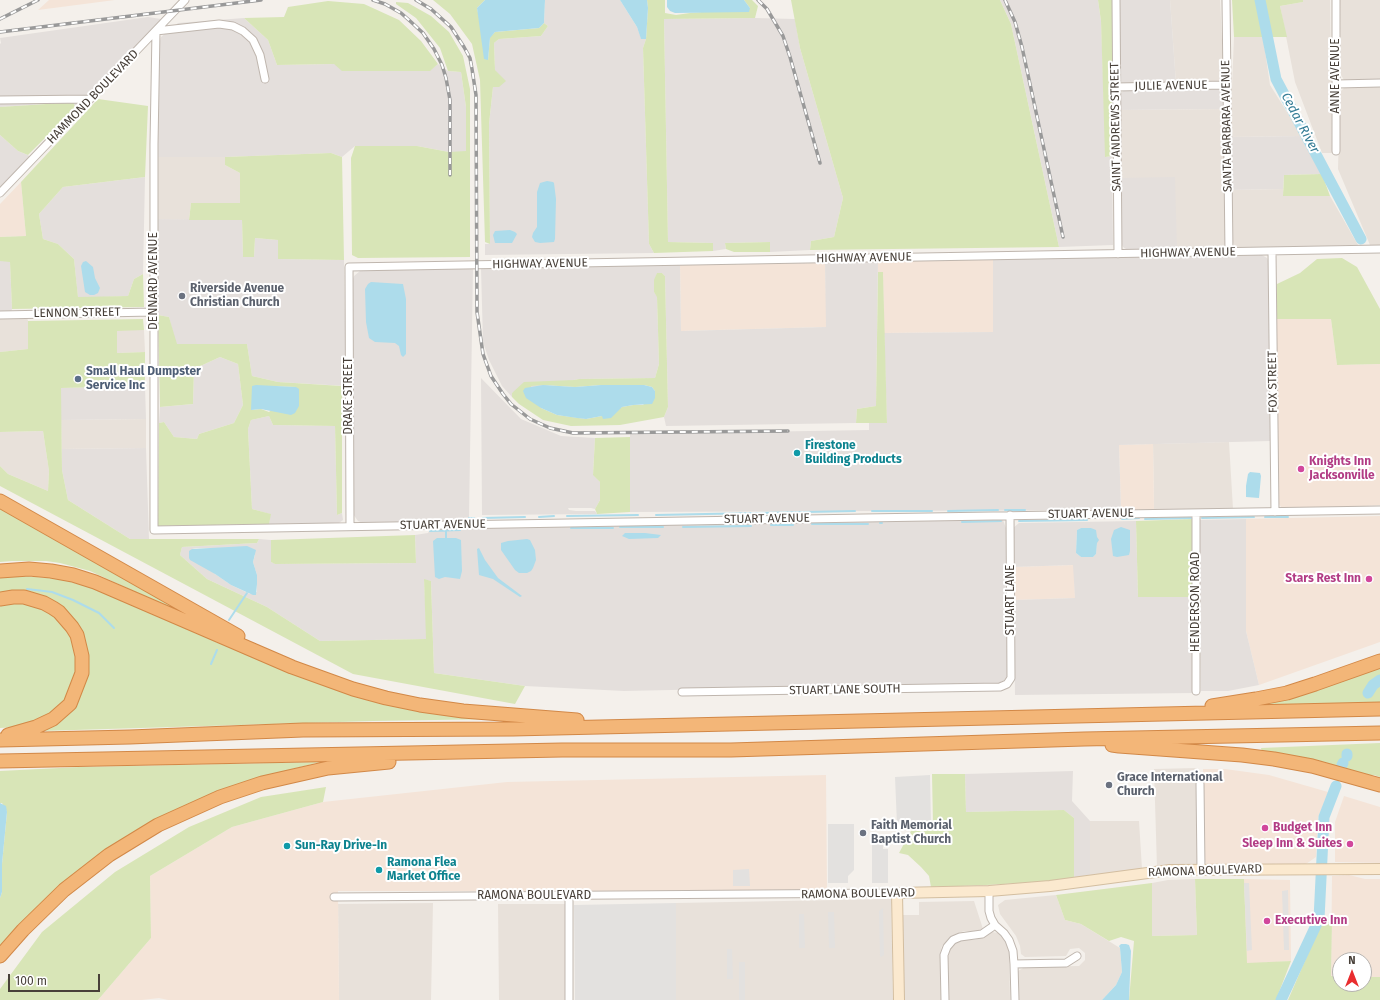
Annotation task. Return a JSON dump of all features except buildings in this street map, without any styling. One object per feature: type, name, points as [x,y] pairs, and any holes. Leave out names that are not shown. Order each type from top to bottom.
[{"type":"highway","points":[[0,501],[292,667]]},
{"type":"highway","points":[[0,572],[29,569],[51,571],[73,575],[95,582],[292,667],[353,689],[420,705],[463,711],[591,721],[617,726]]},
{"type":"highway","points":[[0,599],[13,597],[33,599],[44,603],[59,612],[77,635],[81,647],[83,664],[79,682],[70,704],[53,720],[0,738]]},
{"type":"highway","points":[[1142,714],[1256,700],[1287,693],[1380,661]]},
{"type":"highway","points":[[0,738],[130,737],[303,730],[617,726],[1380,709]]},
{"type":"highway","points":[[0,761],[562,750],[731,750],[1084,739],[1380,733]]},
{"type":"highway","points":[[1084,739],[1119,746],[1242,755],[1274,759],[1312,766],[1380,785]]},
{"type":"highway","points":[[0,956],[47,906],[90,869],[115,851],[158,826],[220,797],[262,783],[328,768],[380,762],[491,759],[562,750]]},
{"type":"street","name":"HAMMOND BOULEVARD","points":[[0,194],[185,0]]},
{"type":"street","name":"SAINT ANDREWS STREET","points":[[1116,0],[1118,254]]},
{"type":"street","name":"SANTA BARBARA AVENUE","points":[[1226,0],[1229,252]]},
{"type":"street","name":"ANNE AVENUE","points":[[1336,0],[1336,151]]},
{"type":"street","points":[[156,31],[219,24],[234,26],[248,34],[254,40],[260,55],[265,79]]},
{"type":"street","name":"DENNARD AVENUE","points":[[154,530],[153,312],[156,31]]},
{"type":"street","points":[[1337,84],[1380,83]]},
{"type":"street","name":"JULIE AVENUE","points":[[1116,87],[1226,85]]},
{"type":"street","points":[[0,100],[90,99]]},
{"type":"street","name":"HIGHWAY AVENUE","points":[[349,267],[1380,249]]},
{"type":"street","name":"FOX STREET","points":[[1272,252],[1275,512]]},
{"type":"street","name":"DRAKE STREET","points":[[349,267],[350,526]]},
{"type":"street","name":"LENNON STREET","points":[[0,315],[153,312]]},
{"type":"street","name":"STUART AVENUE","points":[[154,530],[1380,510]]},
{"type":"street","name":"HENDERSON ROAD","points":[[1196,513],[1196,691]]},
{"type":"street","name":"STUART LANE","points":[[1008,684],[1011,678],[1010,515]]},
{"type":"street","name":"STUART LANE SOUTH","points":[[682,692],[1000,687],[1008,684]]},
{"type":"street","points":[[1200,784],[1201,869]]},
{"type":"street","name":"RAMONA BOULEVARD","points":[[334,897],[989,891],[1050,886],[1152,871],[1310,868],[1380,869]]},
{"type":"street","points":[[989,891],[989,911],[995,925],[1009,940],[1013,951],[1015,1000]]},
{"type":"street","points":[[897,893],[899,1000]]},
{"type":"street","points":[[569,896],[569,1000]]},
{"type":"street","points":[[945,1000],[944,955],[947,947],[953,940],[960,937],[982,934],[995,925]]},
{"type":"street","points":[[1014,964],[1066,963],[1077,956]]},
{"type":"shaded area","points":[[49,0],[115,0],[38,10]]},
{"type":"shaded area","points":[[545,0],[620,0],[637,27],[641,38],[646,39],[643,48],[649,244],[654,253],[485,255],[485,244],[490,244],[489,124],[493,87],[499,87],[495,70],[494,43],[499,39],[541,36],[548,26],[544,23]]},
{"type":"shaded area","points":[[1000,0],[1098,0],[1101,21],[1106,157],[1112,156],[1113,245],[1059,247],[1011,24]]},
{"type":"shaded area","points":[[1119,0],[1170,0],[1176,84],[1123,84],[1119,80]]},
{"type":"shaded area","points":[[1170,0],[1220,0],[1224,82],[1176,84]]},
{"type":"shaded area","points":[[1303,0],[1330,0],[1332,153],[1322,153],[1295,82],[1280,6],[1303,2]]},
{"type":"shaded area","points":[[1340,0],[1380,0],[1380,79],[1344,80],[1341,75]]},
{"type":"shaded area","points":[[148,17],[161,19],[75,108],[74,103],[0,107],[0,38]]},
{"type":"shaded area","points":[[244,18],[268,40],[277,65],[334,64],[429,71],[438,64],[448,71],[461,72],[466,107],[466,152],[449,152],[417,146],[355,146],[342,157],[331,153],[225,157],[157,157],[159,45],[161,37],[178,23]]},
{"type":"shaded area","points":[[664,19],[795,19],[800,48],[843,198],[834,237],[811,241],[810,250],[770,252],[770,242],[725,243],[726,249],[713,251],[713,243],[668,242]]},
{"type":"shaded area","points":[[1234,37],[1263,37],[1270,85],[1302,136],[1230,137]]},
{"type":"shaded area","points":[[1380,86],[1380,245],[1370,245],[1338,169],[1340,92],[1344,88]]},
{"type":"shaded area","points":[[1219,88],[1224,91],[1224,109],[1119,110],[1119,95],[1125,89]]},
{"type":"shaded area","points":[[1224,109],[1226,244],[1224,248],[1177,250],[1119,178],[1119,110]]},
{"type":"shaded area","points":[[0,135],[18,151],[30,157],[0,187]]},
{"type":"shaded area","points":[[1302,136],[1322,174],[1284,175],[1283,189],[1230,190],[1230,137]]},
{"type":"shaded area","points":[[157,157],[225,157],[225,165],[240,173],[240,203],[191,203],[189,220],[157,219]]},
{"type":"shaded area","points":[[145,177],[143,274],[134,279],[128,296],[78,298],[74,259],[58,244],[43,239],[39,214],[63,187]]},
{"type":"shaded area","points":[[1175,177],[1177,250],[1129,251],[1123,247],[1121,243],[1119,178]]},
{"type":"shaded area","points":[[21,182],[26,236],[0,237],[0,204]]},
{"type":"shaded area","points":[[1283,189],[1284,196],[1330,196],[1358,245],[1240,249],[1235,246],[1232,241],[1230,190]]},
{"type":"shaded area","points":[[157,219],[242,220],[243,257],[254,257],[255,238],[278,240],[278,259],[344,260],[346,386],[278,382],[252,376],[247,344],[176,344],[169,317],[158,315]]},
{"type":"shaded area","points":[[1262,255],[1267,258],[1269,262],[1270,441],[1119,445],[1121,510],[630,512],[630,434],[869,430],[869,423],[887,423],[884,333],[993,332],[993,259]]},
{"type":"shaded area","points":[[993,259],[993,332],[884,333],[883,273],[878,272],[878,261]]},
{"type":"shaded area","points":[[0,261],[10,261],[11,312],[0,312]]},
{"type":"shaded area","points":[[878,261],[876,406],[857,409],[856,423],[666,426],[664,417],[668,407],[665,276],[662,273],[657,273],[654,292],[657,296],[659,364],[655,378],[579,379],[512,393],[512,397],[502,386],[489,360],[483,342],[481,268],[680,265],[681,331],[826,327],[825,263]]},
{"type":"shaded area","points":[[825,263],[827,327],[681,331],[680,265]]},
{"type":"shaded area","points":[[473,267],[469,517],[456,521],[363,523],[358,521],[353,514],[352,282],[354,276],[360,271],[368,269]]},
{"type":"shaded area","points":[[27,317],[28,349],[0,352],[0,318]]},
{"type":"shaded area","points":[[1277,319],[1331,319],[1337,365],[1380,364],[1380,505],[1333,508],[1282,508],[1277,502]]},
{"type":"shaded area","points":[[117,330],[144,330],[145,352],[117,353]]},
{"type":"shaded area","points":[[220,357],[238,364],[243,405],[234,423],[199,434],[197,439],[174,437],[164,422],[159,423],[160,407],[193,404],[194,369]]},
{"type":"shaded area","points":[[481,378],[521,419],[561,436],[595,438],[593,474],[600,482],[600,500],[595,509],[568,508],[569,510],[576,511],[595,511],[597,514],[482,515]]},
{"type":"shaded area","points":[[145,386],[146,419],[61,420],[61,388]]},
{"type":"shaded area","points":[[269,416],[273,425],[335,426],[337,515],[342,513],[343,520],[339,523],[269,524],[270,514],[252,509],[248,429],[251,420]]},
{"type":"shaded area","points":[[146,419],[146,448],[62,449],[61,420]]},
{"type":"shaded area","points":[[43,431],[49,471],[48,491],[8,474],[0,466],[0,432]]},
{"type":"shaded area","points":[[1229,442],[1233,509],[1154,510],[1153,444]]},
{"type":"shaded area","points":[[1153,444],[1154,510],[1121,510],[1119,445]]},
{"type":"shaded area","points":[[146,448],[149,539],[130,539],[68,500],[62,470],[62,449]]},
{"type":"shaded area","points":[[1380,516],[1380,642],[1259,685],[1246,631],[1246,519]]},
{"type":"shaded area","points":[[1246,519],[1246,631],[1259,685],[1228,691],[1201,691],[1199,520]]},
{"type":"shaded area","points":[[1003,520],[1006,528],[1008,678],[999,683],[624,691],[525,686],[434,673],[431,581],[424,580],[427,639],[320,641],[267,607],[207,579],[180,555],[182,547],[257,543],[259,539],[271,540],[271,562],[276,564],[416,563],[415,535],[428,533],[431,528]],"holes":[[[220,548],[255,555],[253,562],[257,575],[257,592],[250,594],[231,585],[215,574],[192,549]]]},
{"type":"shaded area","points":[[1136,521],[1138,597],[1193,597],[1194,693],[1015,695],[1014,600],[1075,598],[1073,565],[1013,567],[1013,528],[1019,523]],"holes":[[[1081,528],[1091,528],[1097,537],[1096,554],[1093,557],[1081,557],[1076,553],[1077,530]]]},
{"type":"shaded area","points":[[1074,565],[1075,598],[1014,600],[1013,567]]},
{"type":"shaded area","points":[[1197,768],[1198,864],[1193,866],[1157,868],[1154,769]]},
{"type":"shaded area","points":[[1203,769],[1225,769],[1269,775],[1328,792],[1318,818],[1316,857],[1306,864],[1208,865],[1204,861]]},
{"type":"shaded area","points":[[1073,771],[1072,801],[1090,821],[1090,878],[1074,880],[1074,818],[1064,810],[966,812],[965,774]]},
{"type":"shaded area","points":[[826,775],[827,891],[338,891],[339,1000],[168,1000],[159,998],[142,1000],[98,1000],[151,938],[150,876],[232,827],[323,802],[507,782]]},
{"type":"shaded area","points":[[930,775],[931,824],[897,825],[895,777]]},
{"type":"shaded area","points":[[1344,796],[1380,807],[1380,863],[1335,862],[1335,822]]},
{"type":"shaded area","points":[[1090,821],[1139,821],[1142,869],[1090,878]]},
{"type":"shaded area","points":[[828,824],[854,824],[854,870],[848,876],[848,883],[828,883]]},
{"type":"shaded area","points":[[872,843],[883,843],[883,849],[888,849],[888,883],[872,883]]},
{"type":"shaded area","points":[[749,869],[750,886],[733,886],[733,870]]},
{"type":"shaded area","points":[[1349,875],[1365,879],[1380,879],[1380,977],[1372,977],[1372,952],[1332,952],[1331,977],[1332,876]]},
{"type":"shaded area","points":[[1195,879],[1197,935],[1152,936],[1152,883],[1168,880]]},
{"type":"shaded area","points":[[1244,879],[1290,880],[1291,961],[1246,964]]},
{"type":"shaded area","points":[[1244,883],[1249,883],[1252,950],[1247,951]]},
{"type":"shaded area","points":[[1288,890],[1289,950],[1284,950],[1282,891]]},
{"type":"shaded area","points":[[1056,895],[1065,920],[1081,924],[1120,948],[1122,972],[1116,985],[1102,1000],[1019,1000],[1018,971],[1025,967],[1079,966],[1085,960],[1085,953],[1079,948],[1070,949],[1066,956],[1025,957],[1021,954],[1016,936],[1000,914],[998,905],[1005,900]]},
{"type":"shaded area","points":[[891,899],[893,1000],[676,1000],[676,903]]},
{"type":"shaded area","points":[[974,901],[983,929],[964,931],[956,934],[942,946],[940,954],[941,1000],[902,1000],[901,915],[919,915],[919,902]]},
{"type":"shaded area","points":[[433,903],[431,1000],[339,1000],[338,904]]},
{"type":"shaded area","points":[[676,903],[676,1000],[575,1000],[574,905]]},
{"type":"shaded area","points":[[498,904],[566,904],[567,1000],[499,1000]]},
{"type":"shaded area","points":[[883,908],[884,955],[881,957],[879,911]]},
{"type":"shaded area","points":[[828,912],[834,912],[835,948],[829,948]]},
{"type":"shaded area","points":[[799,914],[804,914],[805,948],[799,948]]},
{"type":"shaded area","points":[[992,932],[998,933],[1007,941],[1009,951],[1010,1000],[949,1000],[948,958],[950,949],[954,943],[962,940],[974,940],[984,937]]},
{"type":"shaded area","points":[[727,949],[732,949],[733,979],[727,979]]},
{"type":"shaded area","points":[[739,962],[745,962],[745,1000],[739,1000]]},
{"type":"green space","points":[[433,0],[485,0],[477,8],[488,60],[490,37],[495,32],[539,28],[544,23],[548,26],[541,36],[499,39],[494,43],[495,70],[506,81],[499,87],[493,87],[489,124],[490,244],[485,242],[480,80],[472,44],[450,14]]},
{"type":"green space","points":[[647,0],[665,0],[665,13],[676,15],[750,8],[744,0],[752,0],[758,6],[755,18],[664,19],[668,242],[713,243],[713,251],[654,253],[649,244],[643,48],[646,39],[648,8]]},
{"type":"green space","points":[[791,0],[1000,0],[1011,24],[1059,247],[810,250],[811,241],[834,237],[843,198],[800,48]]},
{"type":"green space","points":[[1098,0],[1112,0],[1112,156],[1105,157],[1101,21]]},
{"type":"green space","points":[[1232,0],[1303,0],[1303,2],[1280,6],[1287,37],[1234,37]]},
{"type":"green space","points":[[328,1],[364,4],[399,20],[421,41],[438,64],[430,71],[342,71],[334,64],[277,65],[268,40],[244,18],[284,17],[288,7]]},
{"type":"green space","points":[[396,2],[408,3],[431,16],[449,32],[463,56],[470,89],[470,257],[358,258],[352,255],[351,158],[355,146],[417,146],[449,152],[466,151],[466,107],[461,72],[448,71],[440,48],[416,18],[396,4]]},
{"type":"green space","points":[[98,99],[148,106],[145,177],[63,187],[39,214],[43,239],[58,244],[74,259],[78,297],[128,296],[134,279],[143,274],[144,307],[12,309],[10,262],[0,261],[0,237],[26,236],[21,182]]},
{"type":"green space","points":[[74,103],[75,108],[28,155],[18,151],[0,135],[0,107]]},
{"type":"green space","points":[[331,153],[342,157],[344,260],[278,259],[278,240],[255,238],[254,257],[243,257],[242,220],[189,220],[191,203],[240,203],[240,173],[225,165],[225,157]]},
{"type":"green space","points":[[1322,174],[1330,196],[1283,196],[1284,175]]},
{"type":"green space","points":[[770,242],[770,252],[734,252],[726,249],[725,243]]},
{"type":"green space","points":[[1342,258],[1357,267],[1380,309],[1380,364],[1337,365],[1331,319],[1277,319],[1277,284],[1300,273],[1317,259]]},
{"type":"green space","points":[[878,272],[883,272],[887,423],[856,423],[857,409],[876,406]]},
{"type":"green space","points":[[657,273],[662,273],[665,276],[668,407],[664,417],[620,425],[571,426],[543,420],[519,404],[512,397],[512,393],[524,382],[579,379],[655,378],[659,364],[657,297],[654,292],[654,280]],"holes":[[[543,385],[575,387],[601,385],[644,385],[652,387],[655,391],[643,405],[622,407],[602,416],[586,419],[557,415],[541,408],[531,386]]]},
{"type":"green space","points":[[158,315],[169,317],[177,344],[247,344],[252,376],[278,382],[342,386],[342,513],[337,515],[335,426],[273,425],[269,416],[251,420],[248,429],[252,509],[271,514],[269,524],[158,526],[159,423],[164,422],[174,437],[197,439],[199,434],[234,423],[243,405],[238,364],[220,357],[194,369],[193,404],[160,407]],"holes":[[[271,386],[296,387],[269,412],[261,409],[251,410]]]},
{"type":"green space","points":[[143,319],[144,330],[117,331],[117,353],[145,352],[145,386],[61,388],[62,470],[68,500],[130,539],[259,539],[257,543],[182,547],[180,555],[207,579],[267,607],[320,641],[426,639],[424,579],[431,581],[434,673],[525,686],[515,704],[353,674],[0,486],[0,466],[8,474],[48,491],[49,471],[43,431],[0,432],[0,352],[28,349],[28,321]]},
{"type":"green space","points":[[630,437],[630,512],[597,514],[595,509],[600,500],[600,482],[593,475],[595,438]]},
{"type":"green space","points":[[0,503],[205,624],[90,571],[46,561],[0,562]]},
{"type":"green space","points":[[1193,519],[1193,597],[1138,597],[1136,521]]},
{"type":"green space","points":[[415,535],[416,563],[275,564],[271,562],[271,540]]},
{"type":"green space","points":[[24,576],[60,579],[89,587],[285,669],[497,719],[373,721],[41,731],[84,680],[64,612],[0,596],[0,577]]},
{"type":"green space","points":[[0,603],[36,603],[62,620],[79,653],[73,691],[50,716],[19,727],[0,728]]},
{"type":"green space","points":[[1380,665],[1380,704],[1246,705]]},
{"type":"green space","points":[[1380,743],[1380,777],[1374,775],[1350,775],[1262,752],[1261,748]]},
{"type":"green space","points":[[320,762],[262,777],[144,827],[0,948],[0,898],[2,892],[2,864],[7,812],[2,803],[0,803],[0,771],[79,767]]},
{"type":"green space","points":[[932,774],[965,774],[966,812],[1064,810],[1074,818],[1074,880],[931,887],[929,876],[921,867],[908,855],[899,853],[912,829],[933,825]]},
{"type":"green space","points":[[326,787],[323,802],[232,827],[150,876],[151,938],[98,1000],[0,1000],[0,989],[42,932],[115,872],[189,827],[261,797]]},
{"type":"green space","points":[[1195,879],[1244,879],[1247,963],[1291,961],[1276,1000],[1129,1000],[1134,941],[1121,937],[1109,941],[1081,924],[1065,920],[1056,895],[1152,883],[1152,936],[1197,935]]},
{"type":"green space","points":[[1323,919],[1332,919],[1332,992],[1372,992],[1372,977],[1380,977],[1380,1000],[1288,1000]]},
{"type":"water","points":[[485,0],[545,0],[544,23],[539,28],[495,32],[490,38],[488,60],[484,59],[477,8]]},
{"type":"water","points":[[620,0],[647,0],[648,8],[646,39],[641,39],[637,27]]},
{"type":"water","points":[[667,0],[744,0],[750,8],[749,12],[675,13],[670,11],[667,7]]},
{"type":"water","points":[[547,181],[554,183],[556,199],[555,239],[554,242],[540,243],[535,242],[532,237],[537,227],[537,192],[540,183]]},
{"type":"water","points":[[510,230],[517,234],[512,243],[495,243],[493,235],[495,231]]},
{"type":"water","points":[[86,261],[93,267],[95,278],[100,288],[98,293],[94,295],[90,295],[85,292],[81,266],[83,262]]},
{"type":"water","points":[[371,282],[403,284],[406,299],[406,354],[403,357],[399,346],[395,343],[375,342],[369,338],[366,322],[365,289]]},
{"type":"water","points":[[543,385],[575,387],[601,385],[644,385],[652,387],[655,391],[655,398],[652,404],[622,407],[611,418],[603,419],[602,416],[586,419],[577,418],[557,415],[541,408],[526,398],[523,391],[525,388]]},
{"type":"water","points":[[252,386],[296,387],[299,389],[299,406],[295,413],[291,415],[261,409],[251,410]]},
{"type":"water","points":[[1250,472],[1260,473],[1259,498],[1246,497],[1246,486],[1248,474]]},
{"type":"water","points":[[1121,527],[1130,530],[1130,551],[1129,555],[1117,557],[1113,556],[1111,539],[1114,530]]},
{"type":"water","points":[[1081,528],[1091,528],[1096,530],[1099,540],[1097,543],[1096,554],[1093,557],[1081,557],[1076,553],[1077,530]]},
{"type":"water","points":[[625,533],[661,535],[658,538],[629,539],[622,536]]},
{"type":"water","points":[[437,538],[456,538],[461,540],[462,571],[460,579],[445,577],[439,579],[435,577],[433,541]]},
{"type":"water","points":[[527,539],[530,540],[535,550],[536,560],[531,571],[527,573],[519,573],[515,570],[501,550],[501,543]]},
{"type":"water","points":[[247,546],[256,550],[253,562],[257,575],[256,595],[231,585],[189,558],[189,551],[192,549]]},
{"type":"water","points":[[479,548],[485,560],[498,578],[522,596],[520,597],[493,579],[479,575],[477,549]]},
{"type":"water","points":[[0,803],[6,806],[7,812],[2,864],[2,892],[0,898]]},
{"type":"water","points":[[1121,944],[1129,945],[1131,951],[1129,1000],[1102,1000],[1116,985],[1122,972],[1119,946]]},
{"type":"waterway","name":"Cedar River","points":[[1260,0],[1276,79],[1361,239]]},
{"type":"waterway","points":[[948,511],[998,510]]},
{"type":"waterway","points":[[1005,510],[1025,510]]},
{"type":"waterway","points":[[656,515],[855,511]]},
{"type":"waterway","points":[[872,511],[932,511]]},
{"type":"waterway","points":[[567,516],[638,515]]},
{"type":"waterway","points":[[539,517],[554,516]]},
{"type":"waterway","points":[[483,518],[525,517]]},
{"type":"waterway","points":[[1202,518],[1254,517]]},
{"type":"waterway","points":[[1265,517],[1288,517]]},
{"type":"waterway","points":[[469,518],[474,518]]},
{"type":"waterway","points":[[1122,519],[1139,518]]},
{"type":"waterway","points":[[1145,519],[1191,518]]},
{"type":"waterway","points":[[1019,521],[1087,520]]},
{"type":"waterway","points":[[962,522],[1001,521]]},
{"type":"waterway","points":[[812,524],[868,524]]},
{"type":"waterway","points":[[771,525],[793,525]]},
{"type":"waterway","points":[[683,527],[751,526]]},
{"type":"waterway","points":[[620,527],[663,527]]},
{"type":"waterway","points":[[571,528],[613,528]]},
{"type":"waterway","points":[[446,530],[446,538]]},
{"type":"waterway","points":[[430,531],[460,530]]},
{"type":"waterway","points":[[27,589],[52,592],[73,600],[99,613],[114,628]]},
{"type":"waterway","points":[[229,620],[247,593]]},
{"type":"waterway","points":[[211,664],[217,650]]},
{"type":"waterway","name":"Cedar River","points":[[1368,693],[1373,685],[1380,680]]},
{"type":"waterway","name":"Cedar River","points":[[1281,1000],[1319,919],[1324,817],[1336,786]]},
{"type":"railway","points":[[0,19],[38,0]]},
{"type":"railway","points":[[0,32],[261,0]]},
{"type":"railway","points":[[373,0],[385,4],[401,13],[423,33],[434,49],[442,65],[450,100],[450,175]]},
{"type":"railway","points":[[416,0],[431,9],[451,27],[470,58],[476,95],[477,312],[483,354],[491,376],[511,404],[530,419],[550,428],[573,433],[788,431]]},
{"type":"railway","points":[[758,0],[767,9],[783,36],[820,163]]},
{"type":"railway","points":[[1005,0],[1015,22],[1022,47],[1063,237]]},
{"type":"place","name":"Riverside Avenue Christian Church","points":[[182,296]]},
{"type":"place","name":"Small Haul Dumpster Service Inc","points":[[78,379]]},
{"type":"place","name":"Firestone Building Products","points":[[797,453]]},
{"type":"place","name":"Knights Inn Jacksonville","points":[[1301,469]]},
{"type":"place","name":"Stars Rest Inn","points":[[1369,579]]},
{"type":"place","name":"Grace International Church","points":[[1109,785]]},
{"type":"place","name":"Budget Inn","points":[[1265,828]]},
{"type":"place","name":"Faith Memorial Baptist Church","points":[[863,833]]},
{"type":"place","name":"Sleep Inn & Suites","points":[[1350,844]]},
{"type":"place","name":"Sun-Ray Drive-In","points":[[287,846]]},
{"type":"place","name":"Ramona Flea Market Office","points":[[379,870]]},
{"type":"place","name":"Executive Inn","points":[[1267,921]]}]
